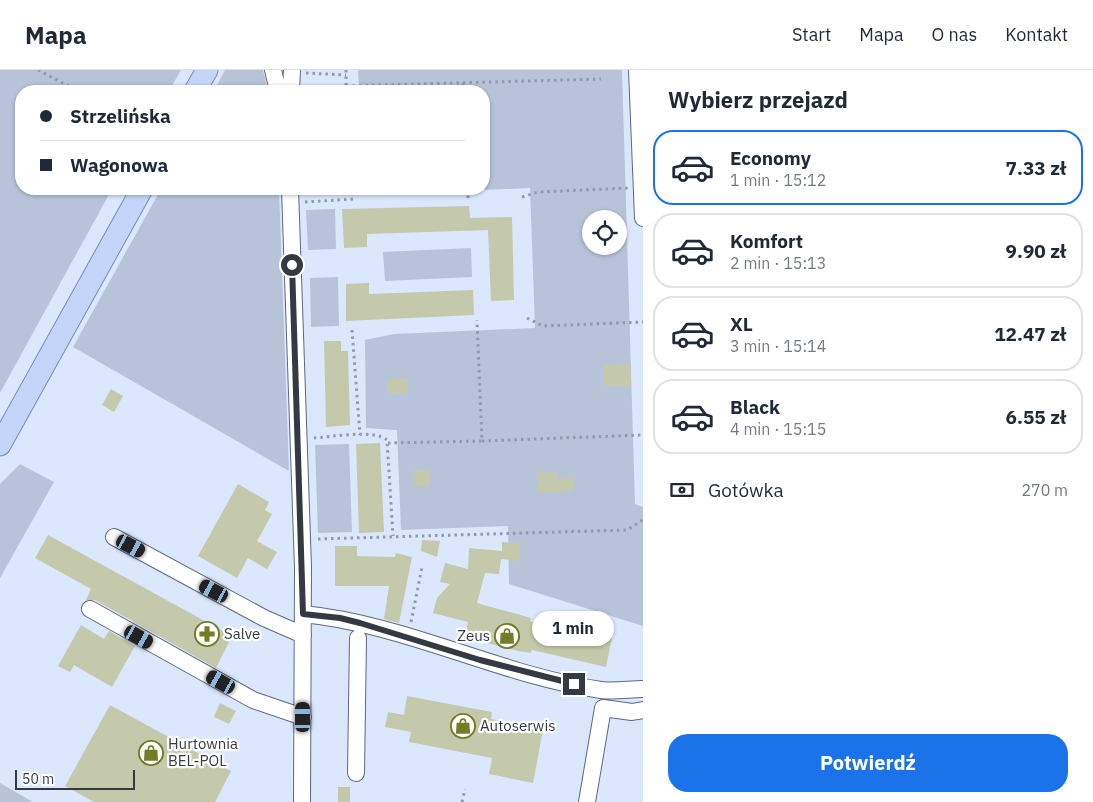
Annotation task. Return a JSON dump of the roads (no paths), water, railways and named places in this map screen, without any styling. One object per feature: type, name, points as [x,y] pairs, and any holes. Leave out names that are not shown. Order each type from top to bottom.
[{"type":"main road","points":[[198,85],[207,70]]},
{"type":"main road","points":[[0,445],[139,195]]},
{"type":"street","points":[[273,70],[277,85]]},
{"type":"street","points":[[637,70],[643,218]]},
{"type":"street","points":[[291,85],[292,71]]},
{"type":"street","points":[[290,196],[302,538],[302,802]]},
{"type":"street","points":[[114,537],[264,618],[303,635]]},
{"type":"street","points":[[90,609],[254,700],[303,717]]},
{"type":"street","points":[[303,614],[340,618],[544,678],[604,691],[643,689]]},
{"type":"street","points":[[356,773],[358,638]]},
{"type":"street","points":[[587,802],[603,708],[632,712],[643,710]]},
{"type":"place","name":"Salve","points":[[207,634]]},
{"type":"place","name":"Zeus","points":[[507,636]]},
{"type":"place","name":"Autoserwis","points":[[463,726]]},
{"type":"place","name":"Hurtownia BEL-POL","points":[[151,753]]}]
